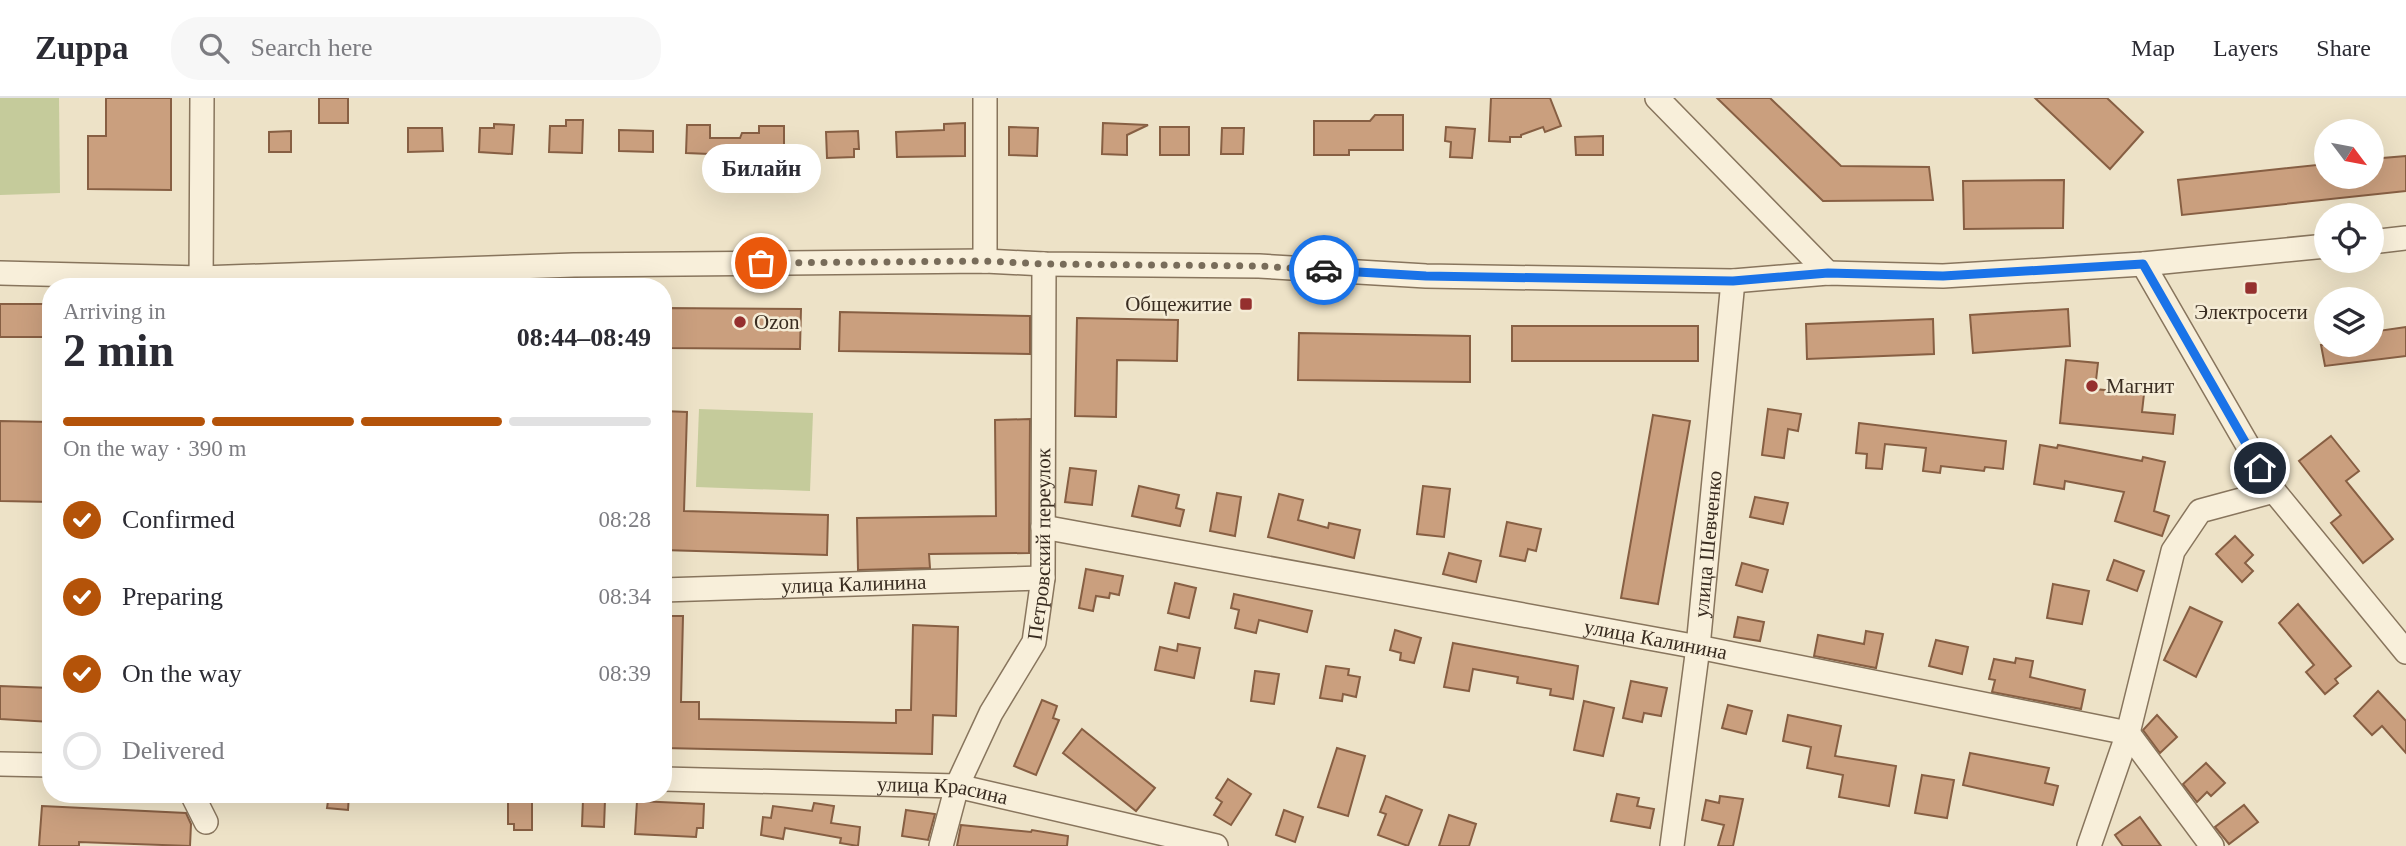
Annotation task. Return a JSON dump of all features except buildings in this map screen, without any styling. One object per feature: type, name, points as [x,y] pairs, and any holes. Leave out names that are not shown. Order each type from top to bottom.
[{"type":"street","points":[[201,278],[202,98]]},
{"type":"street","points":[[985,98],[985,261]]},
{"type":"street","points":[[1657,98],[1828,273]]},
{"type":"street","points":[[2384,241],[2406,238]]},
{"type":"street","points":[[305,278],[574,265],[985,261],[1259,266],[1426,276],[1733,281],[1828,273],[1943,276],[2143,264],[2314,247]]},
{"type":"street","name":"Петровский переулок","points":[[941,846],[957,786],[991,713],[1034,642],[1043,578],[1044,264]]},
{"type":"street","points":[[2143,264],[2274,491],[2406,652]]},
{"type":"street","points":[[0,273],[100,278]]},
{"type":"street","name":"улица Шевченко","points":[[1672,846],[1698,647],[1733,281]]},
{"type":"street","points":[[2089,846],[2128,733],[2173,551],[2200,511],[2274,491]]},
{"type":"street","name":"улица Калинина","points":[[1043,527],[1698,647],[2128,733]]},
{"type":"street","name":"улица Калинина","points":[[672,590],[1043,578]]},
{"type":"street","points":[[2128,733],[2212,846]]},
{"type":"street","points":[[0,764],[42,765]]},
{"type":"street","name":"улица Красина","points":[[672,779],[957,786],[1216,846]]},
{"type":"street","points":[[196,803],[206,822]]},
{"type":"green space","points":[[0,98],[59,98],[60,193],[0,195]]},
{"type":"green space","points":[[699,409],[813,413],[810,491],[696,487]]},
{"type":"way so far","points":[[761,263],[985,261],[1259,266],[1324,270]]},
{"type":"place","name":"Билайн","points":[[761,263]]},
{"type":"place","name":"Электросети","points":[[2251,288]]},
{"type":"place","name":"Общежитие","points":[[1246,304]]},
{"type":"place","name":"Ozon","points":[[740,322]]},
{"type":"place","name":"Магнит","points":[[2092,386]]},
{"type":"route","points":[[1324,270],[1426,276],[1733,281],[1828,273],[1943,276],[2143,264],[2260,468]]}]
